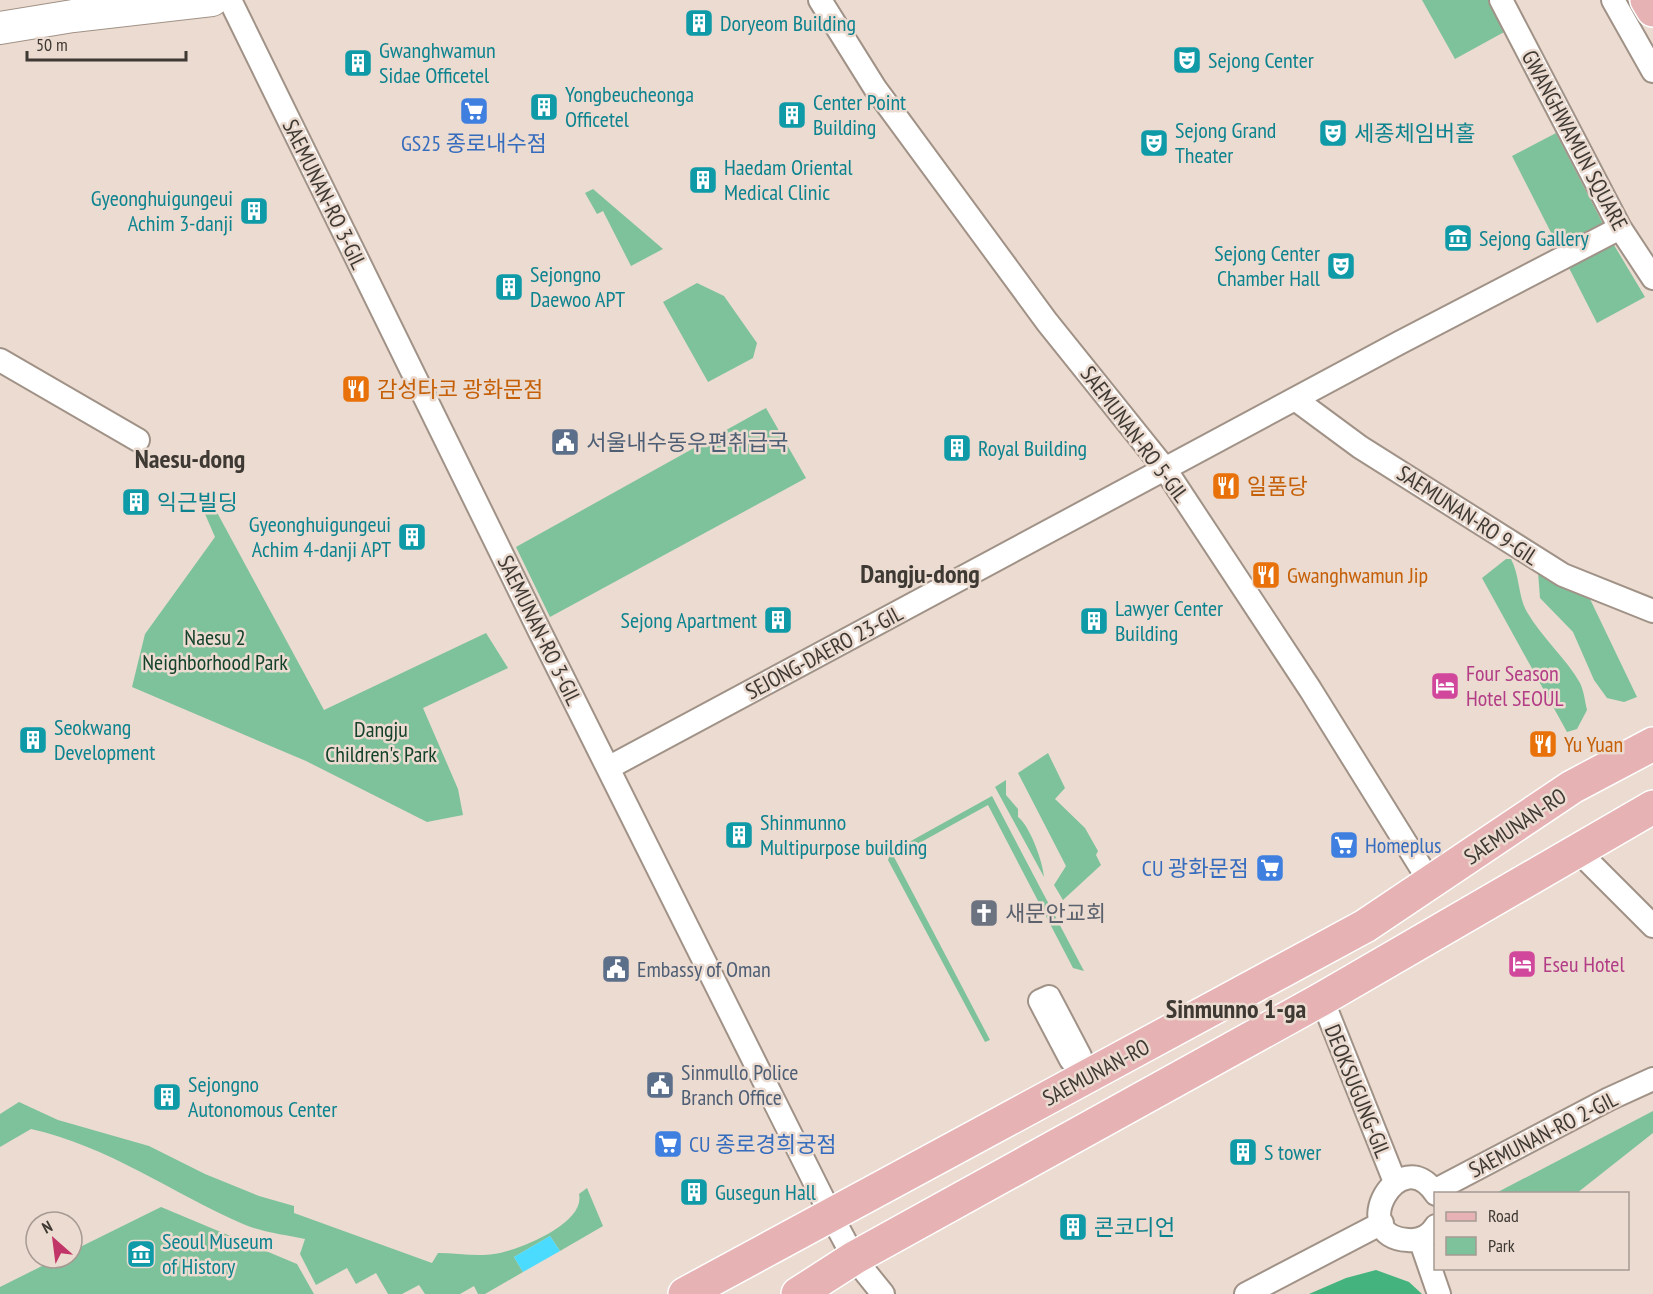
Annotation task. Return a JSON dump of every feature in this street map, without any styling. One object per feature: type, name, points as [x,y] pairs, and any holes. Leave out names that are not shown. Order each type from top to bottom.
[{"type":"main road","points":[[1647,0],[1653,10]]},
{"type":"main road","name":"SAEMUNAN-RO","points":[[685,1294],[1365,926],[1572,787],[1653,744]]},
{"type":"main road","name":"SAEMUNAN-RO","points":[[798,1294],[854,1258],[1322,999],[1653,807]]},
{"type":"main road","points":[[1577,850],[1653,826]]},
{"type":"street","points":[[0,28],[73,16],[212,0]]},
{"type":"street","name":"SAEMUNAN-RO 3-GIL","points":[[230,0],[608,768],[854,1258]]},
{"type":"street","name":"SAEMUNAN-RO 5-GIL","points":[[820,0],[870,82],[1047,322],[1165,469],[1310,688],[1431,882]]},
{"type":"street","name":"GWANGHWAMUN SQUARE","points":[[1501,0],[1620,228],[1653,278]]},
{"type":"street","points":[[1613,0],[1653,71]]},
{"type":"street","name":"SEJONG-DAERO 23-GIL","points":[[608,768],[1295,399],[1620,228]]},
{"type":"street","points":[[0,360],[138,440]]},
{"type":"street","name":"SAEMUNAN-RO 9-GIL","points":[[1295,399],[1360,447],[1563,575],[1653,611]]},
{"type":"street","points":[[1577,850],[1653,926]]},
{"type":"street","name":"DEOKSUGUNG-GIL","points":[[1322,999],[1395,1182]]},
{"type":"street","name":"SAEMUNAN-RO 2-GIL","points":[[1435,1192],[1609,1099],[1653,1079]]},
{"type":"street","points":[[1434,1266],[1428,1232],[1404,1240],[1394,1236],[1382,1223],[1379,1204],[1382,1196],[1395,1182],[1416,1179],[1435,1192]]},
{"type":"street","points":[[1246,1294],[1382,1223]]},
{"type":"street","points":[[854,1258],[883,1294]]},
{"type":"street","points":[[1435,1270],[1439,1294]]},
{"type":"green space","points":[[1422,0],[1489,0],[1506,31],[1455,59]]},
{"type":"green space","points":[[1556,133],[1614,245],[1645,297],[1597,323],[1512,156]]},
{"type":"green space","points":[[593,189],[663,249],[631,266],[603,211],[597,214],[585,193]]},
{"type":"green space","points":[[697,283],[724,296],[757,343],[753,358],[708,382],[663,302]]},
{"type":"green space","points":[[766,408],[806,478],[550,617],[516,547]]},
{"type":"green space","points":[[213,505],[324,710],[486,633],[508,668],[423,708],[458,789],[463,815],[427,822],[306,761],[132,687],[145,634],[215,537],[205,514]]},
{"type":"green space","points":[[1506,559],[1511,559],[1514,566],[1527,612],[1568,665],[1581,686],[1587,710],[1577,729],[1567,732],[1482,578]]},
{"type":"green space","points":[[1537,559],[1563,575],[1590,599],[1637,697],[1624,702],[1607,698],[1594,680],[1573,632],[1540,598]]},
{"type":"green space","points":[[1048,753],[1065,788],[1055,799],[1085,828],[1098,851],[1096,855],[1101,865],[1063,900],[1054,885],[1066,866],[1018,773]]},
{"type":"green space","points":[[1006,780],[1006,795],[1018,809],[1018,817],[1031,836],[1044,877],[995,787]]},
{"type":"green space","points":[[992,796],[1084,971],[1073,968],[988,805],[894,857],[990,1040],[985,1042],[888,860],[891,852]]},
{"type":"green space","points":[[19,1102],[58,1120],[149,1146],[205,1174],[259,1196],[294,1206],[294,1213],[432,1263],[438,1253],[487,1255],[505,1252],[533,1242],[572,1216],[578,1205],[579,1194],[587,1188],[603,1226],[560,1251],[550,1236],[514,1257],[523,1272],[485,1294],[478,1294],[474,1286],[460,1294],[425,1294],[419,1285],[402,1294],[388,1294],[376,1273],[356,1284],[347,1268],[316,1285],[300,1254],[305,1239],[250,1227],[113,1158],[59,1137],[31,1129],[0,1147],[0,1114]]},
{"type":"green space","points":[[1653,1111],[1653,1133],[1578,1192],[1498,1192]]},
{"type":"green space","points":[[161,1207],[297,1264],[314,1294],[0,1294],[0,1287],[34,1270],[84,1270],[84,1245]]},
{"type":"green space","points":[[1376,1270],[1409,1282],[1422,1294],[1309,1294],[1346,1278]]},
{"type":"water","points":[[550,1236],[560,1251],[523,1272],[514,1257]]},
{"type":"place","name":"Doryeom Building","points":[[699,23]]},
{"type":"place","name":"Sejong Center","points":[[1187,60]]},
{"type":"place","name":"Gwanghwamun Sidae Officetel","points":[[358,63]]},
{"type":"place","name":"Yongbeucheonga Officetel","points":[[544,107]]},
{"type":"place","name":"GS25 종로내수점","points":[[474,111]]},
{"type":"place","name":"Center Point Building","points":[[792,115]]},
{"type":"place","name":"세종체임버홀","points":[[1333,133]]},
{"type":"place","name":"Sejong Grand Theater","points":[[1154,143]]},
{"type":"place","name":"Haedam Oriental Medical Clinic","points":[[703,180]]},
{"type":"place","name":"Gyeonghuigungeui Achim 3-danji","points":[[254,211]]},
{"type":"place","name":"Sejong Gallery","points":[[1458,238]]},
{"type":"place","name":"Sejong Center Chamber Hall","points":[[1341,266]]},
{"type":"place","name":"Sejongno Daewoo APT","points":[[509,287]]},
{"type":"place","name":"감성타코 광화문점","points":[[356,389]]},
{"type":"place","name":"서울내수동우편취급국","points":[[565,442]]},
{"type":"place","name":"Royal Building","points":[[957,448]]},
{"type":"place","name":"일품당","points":[[1226,486]]},
{"type":"place","name":"익근빌딩","points":[[136,502]]},
{"type":"place","name":"Gyeonghuigungeui Achim 4-danji APT","points":[[412,537]]},
{"type":"place","name":"Gwanghwamun Jip","points":[[1266,575]]},
{"type":"place","name":"Sejong Apartment","points":[[778,620]]},
{"type":"place","name":"Lawyer Center Building","points":[[1094,621]]},
{"type":"place","name":"Four Season Hotel SEOUL","points":[[1445,686]]},
{"type":"place","name":"Seokwang Development","points":[[33,740]]},
{"type":"place","name":"Yu Yuan","points":[[1543,744]]},
{"type":"place","name":"Shinmunno Multipurpose building","points":[[739,835]]},
{"type":"place","name":"Homeplus","points":[[1344,845]]},
{"type":"place","name":"CU 광화문점","points":[[1270,868]]},
{"type":"place","name":"새문안교회","points":[[984,913]]},
{"type":"place","name":"Eseu Hotel","points":[[1522,964]]},
{"type":"place","name":"Embassy of Oman","points":[[616,969]]},
{"type":"place","name":"Sinmullo Police Branch Office","points":[[660,1085]]},
{"type":"place","name":"Sejongno Autonomous Center","points":[[167,1097]]},
{"type":"place","name":"CU 종로경희궁점","points":[[668,1144]]},
{"type":"place","name":"S tower","points":[[1243,1152]]},
{"type":"place","name":"Gusegun Hall","points":[[694,1192]]},
{"type":"place","name":"콘코디언","points":[[1073,1227]]},
{"type":"place","name":"Seoul Museum of History","points":[[141,1254]]},
{"type":"district","name":"Naesu-dong","points":[[190,458]]},
{"type":"district","name":"Dangju-dong","points":[[920,573]]},
{"type":"district","name":"Sinmunno 1-ga","points":[[1236,1008]]},
{"type":"park label","name":"Naesu 2 Neighborhood Park","points":[[215,650]]},
{"type":"park label","name":"Dangju Children's Park","points":[[381,742]]}]
